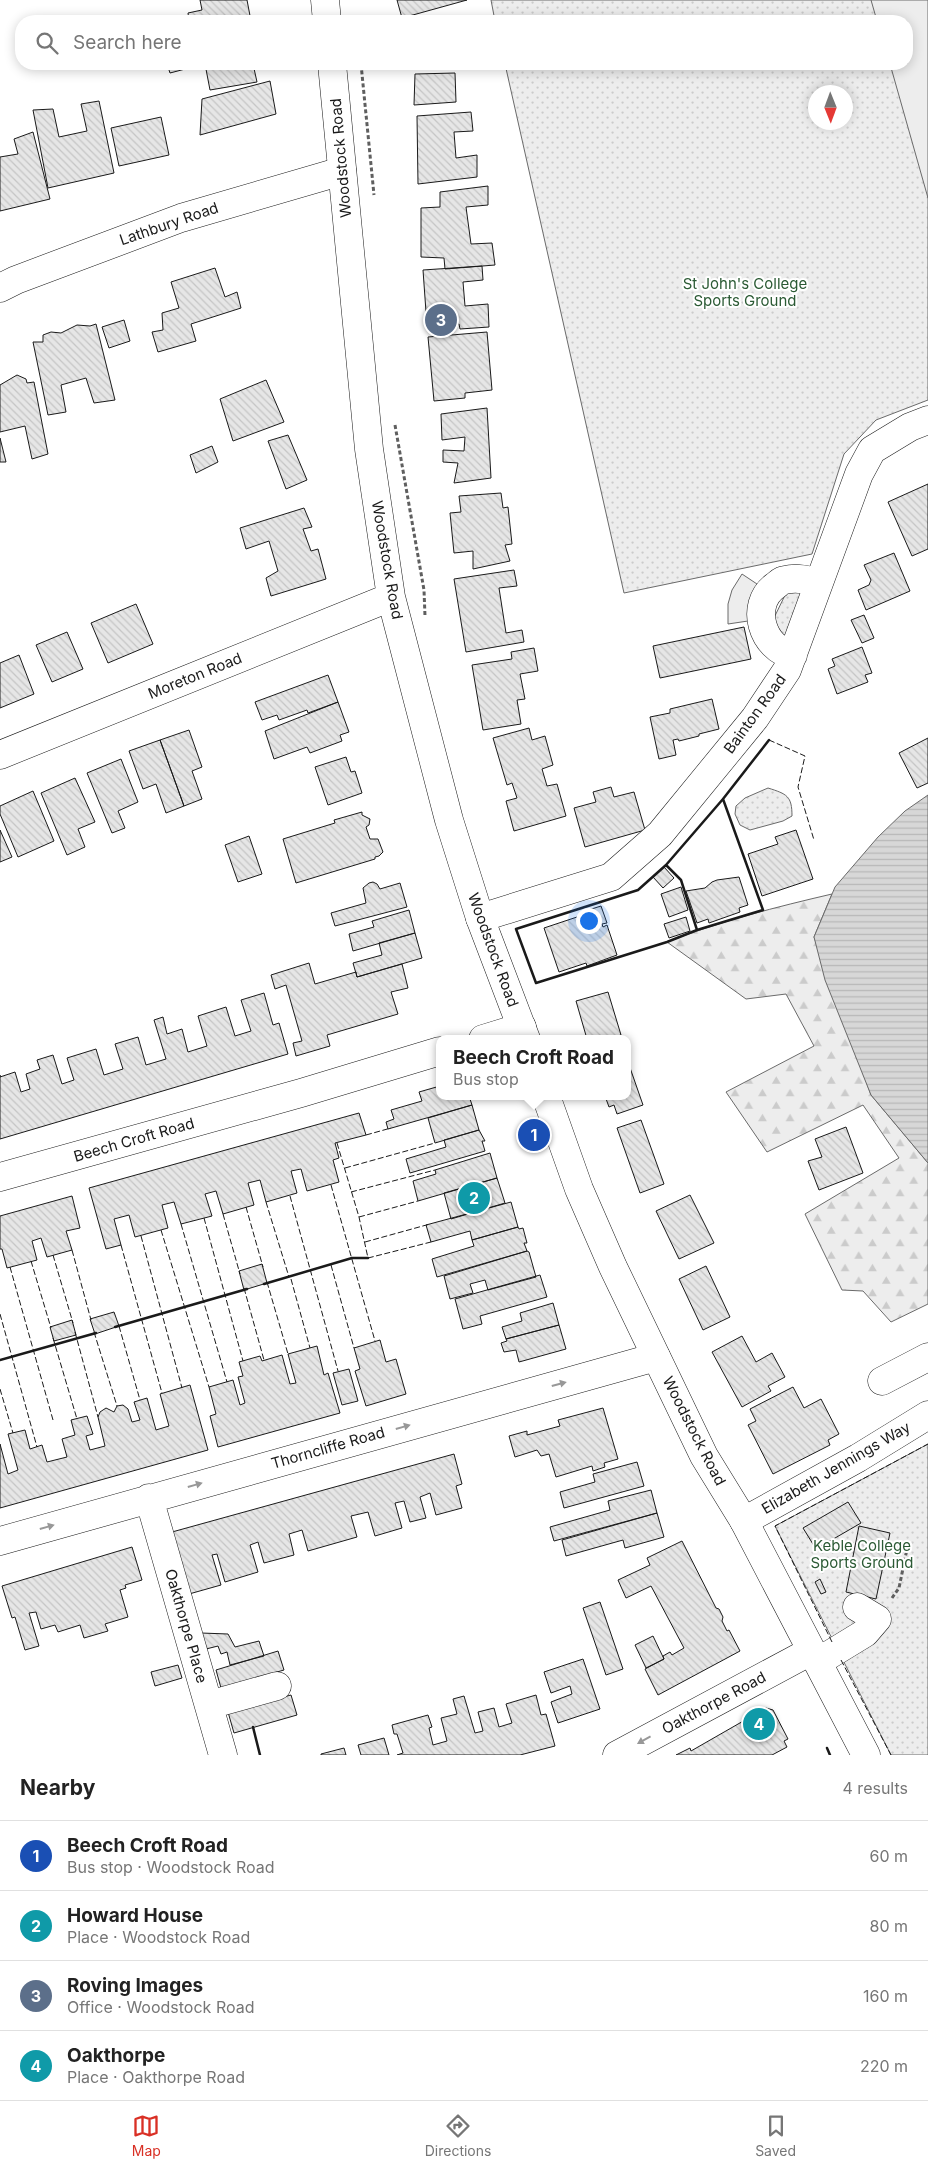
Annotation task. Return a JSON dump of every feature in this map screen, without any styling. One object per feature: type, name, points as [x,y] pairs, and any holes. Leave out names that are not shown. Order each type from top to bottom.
[{"type":"street","points":[[325,0],[326,15]]},
{"type":"street","name":"Woodstock Road","points":[[333,70],[369,449],[391,597],[449,820],[480,918],[524,1033]]},
{"type":"street","name":"Lathbury Road","points":[[0,288],[16,280],[181,218],[342,171]]},
{"type":"street","name":"Bainton Road","points":[[480,918],[611,876],[639,854],[660,834],[755,718],[787,670],[859,474],[872,450],[910,427],[928,420]]},
{"type":"street","points":[[793,655],[778,649],[768,638],[761,624],[761,606],[767,592],[784,580],[804,578],[820,583]]},
{"type":"street","name":"Moreton Road","points":[[0,755],[391,597]]},
{"type":"street","points":[[510,1035],[524,1033]]},
{"type":"street","name":"Beech Croft Road","points":[[0,1177],[436,1053]]},
{"type":"street","name":"Woodstock Road","points":[[547,1100],[579,1189],[613,1267],[704,1456],[820,1653],[866,1755]]},
{"type":"street","name":"Thorncliffe Road","points":[[0,1541],[656,1356]]},
{"type":"street","points":[[882,1381],[928,1357]]},
{"type":"street","name":"Elizabeth Jennings Way","points":[[744,1521],[858,1458],[928,1416]]},
{"type":"street","name":"Oakthorpe Place","points":[[148,1498],[223,1755]]},
{"type":"street","name":"Oakthorpe Road","points":[[617,1755],[820,1653],[865,1633],[867,1613]]},
{"type":"street","points":[[209,1705],[277,1686]]},
{"type":"path","points":[[393,418],[398,433],[424,590],[425,617]]},
{"type":"path","points":[[867,1613],[900,1588],[908,1544]]},
{"type":"green space","name":"St John's College Sports Ground","points":[[491,0],[928,0],[928,400],[876,420],[844,454],[812,554],[624,593],[506,70],[913,70],[913,15],[494,15]]},
{"type":"green space","points":[[789,587],[806,592],[789,639],[771,624]]},
{"type":"green space","points":[[768,788],[780,792],[787,797],[791,804],[792,816],[783,821],[750,830],[740,825],[735,814],[736,806],[745,798]]},
{"type":"green space","points":[[832,894],[814,937],[871,1095],[928,1163],[928,1304],[891,1322],[863,1291],[842,1290],[805,1214],[899,1158],[863,1105],[767,1152],[726,1092],[814,1046],[786,994],[746,999],[667,942],[749,915]]},
{"type":"green space","name":"Keble College Sports Ground","points":[[928,1444],[928,1755],[891,1755],[775,1526]]},
{"type":"shaded area","points":[[871,0],[928,0],[928,198],[892,70],[913,70],[913,15],[875,15]]},
{"type":"shaded area","points":[[742,574],[757,584],[748,621],[728,624],[728,604],[732,590]]},
{"type":"shaded area","points":[[928,795],[928,1163],[871,1095],[825,980],[814,937],[835,887],[878,837],[905,811]]},
{"type":"building","points":[[200,0],[247,0],[250,15],[188,15],[188,13],[202,10]]},
{"type":"building","points":[[397,0],[467,0],[413,15],[401,15]]},
{"type":"building","points":[[169,70],[181,70],[170,73]]},
{"type":"building","points":[[206,70],[254,70],[257,82],[210,90]]},
{"type":"building","points":[[455,73],[456,102],[414,105],[415,74]]},
{"type":"building","points":[[270,81],[276,114],[200,135],[202,99]]},
{"type":"building","points":[[99,101],[114,173],[48,188],[33,110],[53,109],[59,137],[87,131],[81,104]]},
{"type":"building","points":[[471,112],[473,131],[454,132],[456,158],[477,155],[477,177],[418,184],[417,116]]},
{"type":"building","points":[[161,117],[169,155],[119,166],[111,128]]},
{"type":"building","points":[[33,132],[50,199],[0,211],[0,157],[18,154],[14,139]]},
{"type":"building","points":[[488,186],[488,205],[466,207],[471,244],[492,243],[495,265],[445,269],[444,258],[421,257],[421,208],[440,207],[440,192]]},
{"type":"building","points":[[482,266],[483,280],[463,282],[465,306],[488,304],[489,327],[460,329],[459,324],[427,326],[423,270]]},
{"type":"building","points":[[215,268],[225,297],[237,292],[241,308],[191,324],[196,341],[158,352],[152,332],[163,330],[162,313],[179,308],[171,282]]},
{"type":"building","points":[[124,320],[130,341],[109,348],[102,327]]},
{"type":"building","points":[[96,324],[115,400],[94,403],[86,378],[61,385],[66,412],[48,415],[33,342],[43,342],[43,335],[51,332],[61,333],[77,325],[90,326]]},
{"type":"building","points":[[487,332],[492,390],[465,393],[465,398],[434,401],[428,337]]},
{"type":"building","points":[[17,375],[26,379],[27,383],[34,382],[48,454],[32,459],[25,426],[0,432],[0,385]]},
{"type":"building","points":[[266,380],[284,422],[233,441],[220,399]]},
{"type":"building","points":[[487,408],[491,478],[454,483],[458,463],[443,462],[443,450],[464,451],[465,437],[442,440],[441,414]]},
{"type":"building","points":[[288,435],[307,480],[286,489],[268,441]]},
{"type":"building","points":[[0,438],[6,462],[0,462]]},
{"type":"building","points":[[212,446],[218,462],[196,473],[190,455]]},
{"type":"building","points":[[928,484],[928,549],[912,556],[888,502]]},
{"type":"building","points":[[501,493],[503,508],[508,507],[512,544],[505,545],[510,561],[473,569],[473,551],[454,553],[450,513],[461,512],[459,496]]},
{"type":"building","points":[[304,508],[312,527],[303,529],[311,551],[318,549],[326,579],[271,596],[266,578],[278,571],[269,541],[246,549],[240,528]]},
{"type":"building","points":[[894,553],[910,591],[866,610],[858,590],[869,585],[871,580],[864,565]]},
{"type":"building","points":[[514,570],[517,586],[499,588],[506,633],[522,630],[524,642],[466,652],[454,579]]},
{"type":"building","points":[[136,604],[153,644],[108,663],[91,623]]},
{"type":"building","points":[[864,615],[874,638],[862,643],[851,620]]},
{"type":"building","points":[[744,627],[751,659],[660,678],[653,646]]},
{"type":"building","points":[[67,632],[83,669],[52,682],[36,645]]},
{"type":"building","points":[[862,647],[872,673],[865,675],[868,682],[837,694],[828,669],[835,666],[832,659]]},
{"type":"building","points":[[534,648],[538,671],[520,674],[525,699],[517,700],[521,724],[483,730],[472,665],[512,659],[511,652]]},
{"type":"building","points":[[19,655],[34,694],[0,708],[0,663]]},
{"type":"building","points":[[328,675],[338,702],[308,713],[307,710],[279,720],[277,715],[262,720],[255,702]]},
{"type":"building","points":[[712,699],[719,729],[679,741],[678,739],[673,740],[676,755],[659,759],[650,717],[670,713],[670,709]]},
{"type":"building","points":[[338,702],[349,732],[340,735],[342,741],[310,753],[307,747],[274,759],[265,731]]},
{"type":"building","points":[[529,728],[532,740],[545,736],[553,765],[542,769],[547,786],[557,784],[566,816],[514,831],[506,801],[517,798],[512,783],[507,785],[493,738]]},
{"type":"building","points":[[189,730],[202,767],[192,771],[202,799],[184,806],[160,740]]},
{"type":"building","points":[[928,738],[928,783],[917,788],[899,753]]},
{"type":"building","points":[[160,740],[184,806],[166,813],[156,784],[143,789],[129,751]]},
{"type":"building","points":[[346,757],[351,772],[355,771],[362,793],[328,805],[315,767]]},
{"type":"building","points":[[121,759],[138,802],[118,811],[125,828],[112,833],[87,773]]},
{"type":"building","points":[[75,778],[95,822],[78,829],[85,847],[67,855],[41,793]]},
{"type":"building","points":[[611,787],[614,797],[634,792],[645,830],[585,847],[574,808],[596,802],[593,792]]},
{"type":"building","points":[[33,791],[54,841],[18,857],[0,814],[0,806]]},
{"type":"building","points":[[362,812],[362,815],[370,819],[369,825],[366,827],[370,839],[378,839],[383,852],[375,857],[375,859],[296,883],[283,839],[335,823],[334,820]]},
{"type":"building","points":[[0,830],[12,857],[0,862]]},
{"type":"building","points":[[796,830],[813,879],[762,896],[748,854],[778,844],[775,837]]},
{"type":"building","points":[[249,836],[262,874],[238,882],[225,845]]},
{"type":"building","points":[[664,867],[674,878],[663,888],[653,877]]},
{"type":"building","points":[[739,877],[748,905],[739,908],[740,912],[709,923],[708,919],[697,923],[686,891],[705,888],[717,880]]},
{"type":"building","points":[[373,882],[380,889],[400,883],[407,907],[335,926],[331,913],[366,903],[363,888]]},
{"type":"building","points":[[681,887],[688,910],[669,917],[661,894]]},
{"type":"building","points":[[601,906],[607,923],[602,924],[603,927],[607,925],[617,955],[587,966],[586,963],[559,972],[544,928],[577,917],[579,923],[585,921],[582,912]]},
{"type":"building","points":[[409,910],[415,933],[353,951],[349,934],[374,927],[372,921]]},
{"type":"building","points":[[686,917],[690,931],[669,938],[664,924]]},
{"type":"building","points":[[415,933],[422,958],[357,977],[353,963],[382,955],[379,943]]},
{"type":"building","points":[[309,963],[315,984],[356,972],[357,977],[402,964],[408,988],[391,992],[398,1014],[327,1035],[330,1046],[296,1056],[293,1043],[302,1041],[286,985],[275,989],[271,975]]},
{"type":"building","points":[[608,992],[621,1035],[586,1035],[576,1001]]},
{"type":"building","points":[[264,993],[273,1025],[279,1023],[288,1054],[0,1139],[0,1077],[15,1072],[21,1092],[30,1089],[26,1074],[40,1069],[37,1060],[53,1055],[62,1084],[74,1080],[67,1058],[96,1049],[104,1075],[123,1069],[115,1044],[138,1037],[146,1065],[166,1059],[154,1020],[163,1017],[167,1034],[182,1029],[188,1052],[207,1046],[198,1016],[226,1007],[235,1036],[251,1031],[241,1000]]},
{"type":"building","points":[[631,1071],[643,1105],[617,1114],[614,1105],[609,1107],[606,1100],[631,1100]]},
{"type":"building","points":[[436,1087],[436,1100],[470,1100],[472,1105],[388,1129],[386,1122],[394,1119],[391,1110],[422,1101],[419,1092]]},
{"type":"building","points":[[472,1105],[479,1130],[435,1143],[428,1118]]},
{"type":"building","points":[[359,1113],[366,1135],[335,1143],[339,1158],[333,1160],[339,1182],[307,1191],[301,1169],[291,1171],[297,1193],[266,1202],[260,1180],[248,1183],[254,1205],[223,1214],[216,1191],[205,1194],[212,1216],[181,1224],[174,1202],[162,1205],[168,1228],[135,1237],[129,1215],[114,1219],[121,1245],[106,1249],[89,1188]]},
{"type":"building","points":[[641,1120],[664,1184],[640,1193],[617,1128]]},
{"type":"building","points":[[846,1127],[863,1173],[819,1190],[808,1161],[822,1157],[815,1139]]},
{"type":"building","points":[[479,1130],[485,1141],[482,1141],[485,1151],[410,1173],[406,1159],[446,1147],[444,1140]]},
{"type":"building","points":[[490,1153],[497,1178],[418,1201],[413,1181],[436,1174],[435,1170]]},
{"type":"building","points":[[497,1178],[505,1203],[451,1219],[444,1193]]},
{"type":"building","points":[[690,1195],[714,1243],[679,1259],[656,1211]]},
{"type":"building","points":[[72,1196],[80,1228],[66,1231],[72,1250],[47,1257],[41,1238],[32,1241],[37,1260],[7,1268],[2,1249],[0,1249],[0,1216]]},
{"type":"building","points":[[511,1202],[518,1227],[472,1240],[470,1231],[431,1242],[426,1225]]},
{"type":"building","points":[[518,1227],[519,1229],[523,1228],[527,1243],[524,1243],[527,1251],[437,1277],[432,1259],[474,1246],[472,1240]]},
{"type":"building","points":[[527,1251],[529,1252],[536,1277],[488,1290],[485,1280],[470,1284],[473,1293],[450,1299],[444,1276]]},
{"type":"building","points":[[262,1264],[267,1283],[244,1290],[239,1271]]},
{"type":"building","points":[[706,1266],[730,1317],[703,1330],[679,1279]]},
{"type":"building","points":[[540,1275],[547,1297],[480,1316],[482,1324],[463,1329],[455,1299]]},
{"type":"building","points":[[553,1303],[559,1325],[506,1339],[502,1327],[522,1321],[520,1313]]},
{"type":"building","points":[[114,1312],[119,1326],[95,1334],[90,1319]]},
{"type":"building","points":[[72,1320],[76,1335],[54,1341],[50,1327]]},
{"type":"building","points":[[559,1325],[566,1349],[519,1362],[516,1350],[504,1352],[501,1343],[507,1341],[506,1339]]},
{"type":"building","points":[[742,1336],[756,1362],[772,1353],[785,1377],[768,1386],[771,1391],[742,1407],[712,1352]]},
{"type":"building","points":[[380,1340],[386,1362],[396,1359],[406,1394],[366,1406],[355,1371],[360,1369],[354,1348]]},
{"type":"building","points":[[317,1346],[324,1375],[328,1373],[340,1413],[218,1447],[210,1416],[216,1414],[209,1387],[233,1380],[240,1405],[245,1403],[238,1377],[243,1376],[239,1362],[260,1356],[262,1361],[282,1355],[290,1384],[296,1383],[288,1354]]},
{"type":"building","points":[[349,1369],[358,1401],[342,1405],[333,1373]]},
{"type":"building","points":[[190,1385],[208,1450],[0,1508],[0,1444],[8,1474],[18,1470],[8,1434],[25,1430],[30,1449],[42,1445],[47,1462],[67,1457],[62,1439],[75,1435],[71,1420],[87,1416],[93,1434],[86,1436],[90,1450],[105,1446],[98,1417],[100,1412],[106,1408],[114,1412],[117,1406],[123,1405],[128,1409],[132,1422],[140,1420],[134,1402],[147,1398],[156,1430],[169,1426],[160,1394]]},
{"type":"building","points":[[793,1387],[804,1408],[821,1399],[839,1434],[828,1440],[830,1445],[773,1474],[748,1425],[756,1421],[750,1409]]},
{"type":"building","points":[[603,1408],[618,1459],[604,1463],[605,1467],[593,1471],[592,1466],[556,1477],[549,1454],[541,1456],[537,1450],[515,1457],[509,1436],[527,1431],[527,1435],[560,1426],[558,1420]]},
{"type":"building","points":[[454,1454],[462,1484],[456,1486],[462,1508],[436,1515],[430,1493],[420,1497],[426,1518],[410,1522],[404,1501],[395,1503],[402,1528],[375,1536],[368,1512],[351,1516],[357,1537],[308,1551],[302,1530],[289,1534],[294,1555],[264,1563],[258,1542],[250,1545],[258,1572],[225,1582],[217,1554],[212,1555],[221,1585],[189,1594],[172,1532]]},
{"type":"building","points":[[637,1462],[644,1486],[564,1508],[560,1492],[595,1482],[593,1474]]},
{"type":"building","points":[[651,1490],[657,1513],[554,1541],[550,1527],[610,1510],[608,1501]]},
{"type":"building","points":[[848,1502],[861,1523],[816,1549],[803,1528]]},
{"type":"building","points":[[657,1513],[664,1537],[625,1548],[623,1540],[566,1556],[562,1540]]},
{"type":"building","points":[[859,1526],[890,1533],[876,1599],[846,1592]]},
{"type":"building","points":[[682,1541],[716,1608],[719,1609],[723,1617],[722,1621],[727,1631],[729,1630],[740,1651],[658,1695],[645,1669],[664,1659],[663,1656],[670,1652],[672,1655],[684,1648],[651,1586],[626,1598],[618,1580],[650,1565],[647,1558]]},
{"type":"building","points":[[132,1547],[142,1580],[125,1585],[126,1588],[120,1590],[128,1617],[105,1624],[108,1631],[84,1638],[80,1625],[58,1632],[55,1625],[41,1629],[36,1612],[29,1613],[39,1646],[25,1650],[15,1617],[12,1618],[2,1586]]},
{"type":"building","points":[[820,1579],[826,1592],[821,1594],[815,1582]]},
{"type":"building","points":[[600,1602],[623,1669],[606,1675],[583,1608]]},
{"type":"building","points":[[201,1633],[228,1634],[235,1647],[259,1641],[264,1656],[230,1665],[227,1652],[221,1654],[218,1646],[206,1649]]},
{"type":"building","points":[[653,1636],[664,1659],[646,1668],[635,1645]]},
{"type":"building","points":[[278,1651],[284,1670],[221,1688],[216,1670]]},
{"type":"building","points":[[583,1659],[600,1709],[558,1723],[551,1702],[572,1694],[570,1686],[551,1693],[544,1672]]},
{"type":"building","points":[[178,1665],[182,1678],[155,1686],[151,1672]]},
{"type":"building","points":[[291,1695],[297,1715],[234,1733],[228,1712]]},
{"type":"building","points":[[536,1695],[541,1715],[546,1714],[555,1746],[520,1755],[397,1755],[403,1753],[392,1725],[428,1715],[432,1727],[429,1728],[433,1745],[447,1741],[441,1718],[457,1714],[453,1699],[464,1696],[475,1733],[483,1731],[478,1712],[494,1708],[499,1727],[512,1723],[506,1704]]},
{"type":"building","points":[[766,1708],[773,1710],[788,1739],[784,1741],[787,1747],[772,1755],[676,1755],[690,1748],[691,1751]]},
{"type":"building","points":[[384,1738],[389,1755],[361,1755],[358,1745]]},
{"type":"building","points":[[344,1748],[346,1755],[321,1755],[321,1754]]},
{"type":"fence","points":[[769,740],[805,756],[798,787],[814,840]]},
{"type":"fence","points":[[366,1135],[391,1128]]},
{"type":"fence","points":[[337,1143],[359,1217],[368,1258],[431,1242]]},
{"type":"fence","points":[[345,1168],[435,1143]]},
{"type":"fence","points":[[351,1192],[435,1170]]},
{"type":"fence","points":[[331,1185],[375,1341]]},
{"type":"fence","points":[[290,1196],[338,1371]]},
{"type":"fence","points":[[359,1217],[418,1201]]},
{"type":"fence","points":[[266,1202],[289,1277]]},
{"type":"fence","points":[[246,1207],[263,1267]]},
{"type":"fence","points":[[223,1214],[240,1274]]},
{"type":"fence","points":[[204,1218],[243,1361]]},
{"type":"fence","points":[[181,1224],[227,1382]]},
{"type":"fence","points":[[365,1242],[430,1224]]},
{"type":"fence","points":[[161,1230],[209,1387]]},
{"type":"fence","points":[[141,1236],[182,1388]]},
{"type":"fence","points":[[121,1245],[162,1393]]},
{"type":"fence","points":[[72,1250],[91,1320]]},
{"type":"fence","points":[[53,1255],[73,1323]]},
{"type":"fence","points":[[31,1261],[51,1328]]},
{"type":"fence","points":[[331,1265],[354,1348]]},
{"type":"fence","points":[[10,1267],[53,1420]]},
{"type":"fence","points":[[291,1279],[310,1348]]},
{"type":"fence","points":[[267,1282],[288,1354]]},
{"type":"fence","points":[[244,1288],[264,1360]]},
{"type":"fence","points":[[0,1314],[37,1447]]},
{"type":"fence","points":[[119,1326],[140,1400]]},
{"type":"fence","points":[[75,1332],[98,1417]]},
{"type":"fence","points":[[94,1332],[117,1406]]},
{"type":"fence","points":[[53,1338],[77,1419]]},
{"type":"fence","points":[[0,1389],[13,1433]]},
{"type":"fence","points":[[832,1642],[775,1526],[928,1444]]},
{"type":"fence","points":[[841,1660],[891,1755]]},
{"type":"wall","points":[[723,799],[769,740]]},
{"type":"wall","points":[[723,799],[763,910],[697,930],[681,880],[666,865],[723,799]]},
{"type":"wall","points":[[666,865],[681,880],[697,930],[667,942],[536,983],[516,929],[638,890],[666,865]]},
{"type":"wall","points":[[264,1284],[352,1258],[368,1258]]},
{"type":"wall","points":[[115,1327],[247,1289]]},
{"type":"wall","points":[[0,1360],[96,1333]]},
{"type":"wall","points":[[253,1727],[260,1755]]},
{"type":"wall","points":[[827,1748],[830,1755]]},
{"type":"place","name":"Roving Images","points":[[441,320]]},
{"type":"place","name":"Beech Croft Road","points":[[534,1135]]},
{"type":"place","name":"Howard House","points":[[474,1198]]},
{"type":"place","name":"Oakthorpe","points":[[759,1724]]}]
